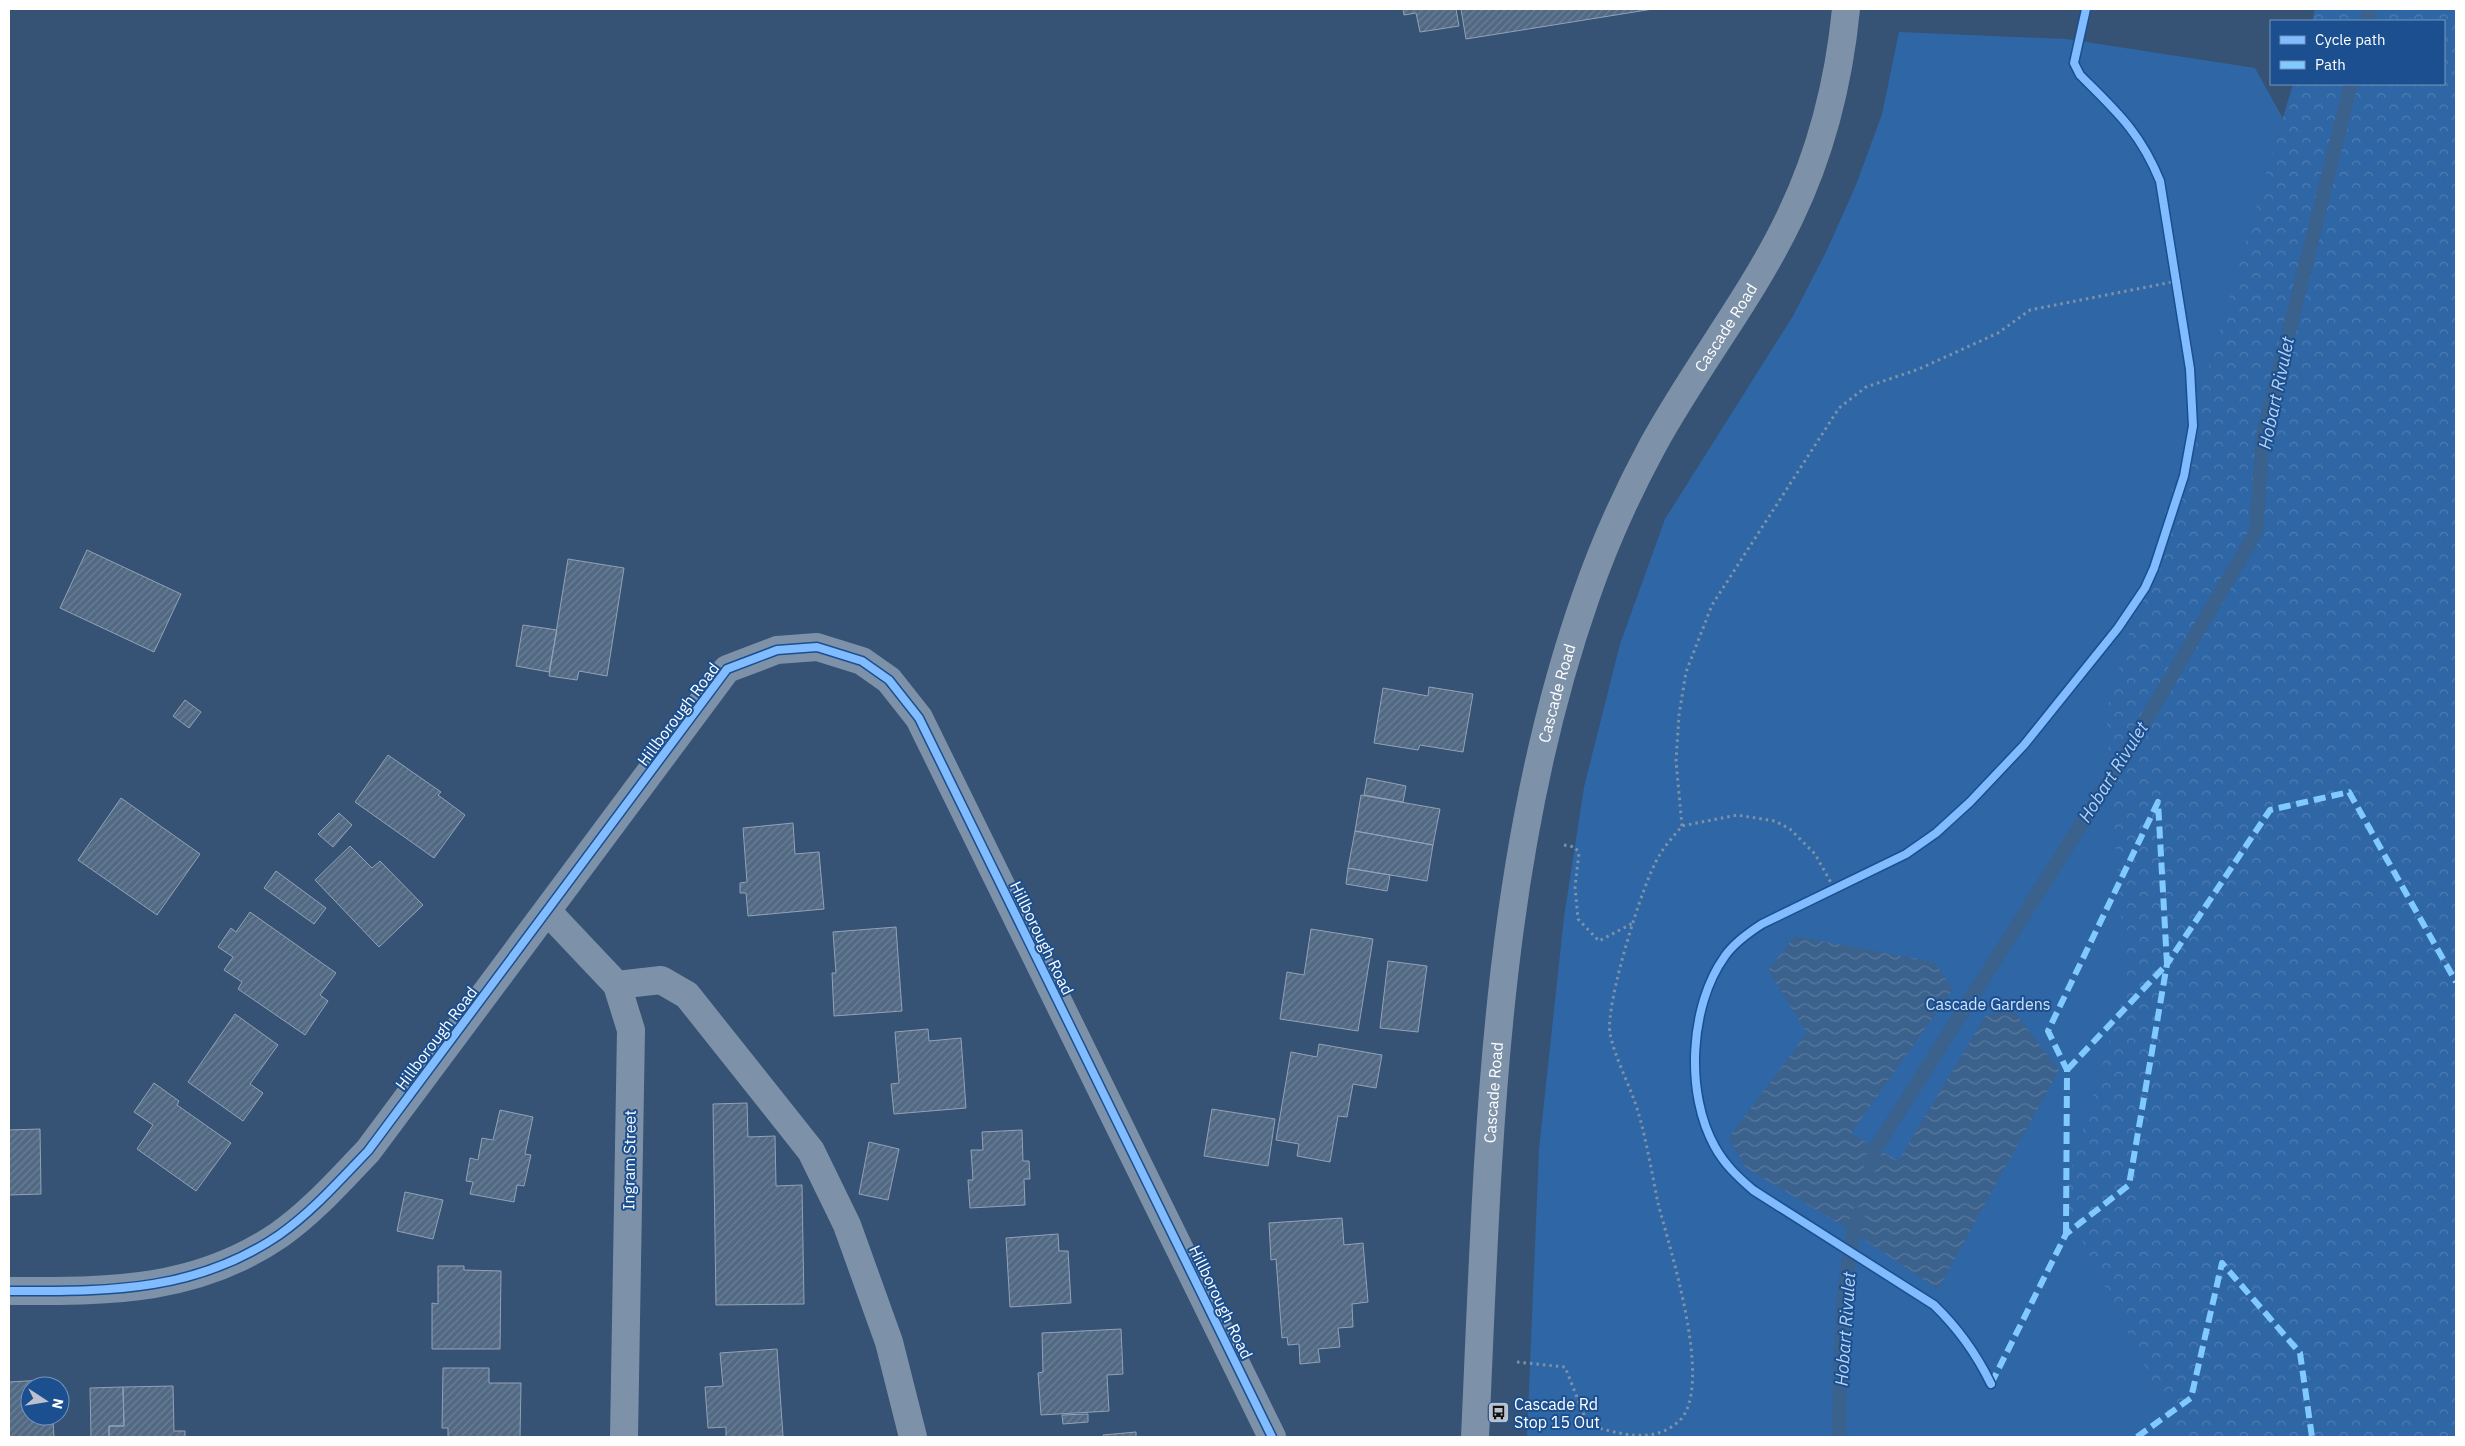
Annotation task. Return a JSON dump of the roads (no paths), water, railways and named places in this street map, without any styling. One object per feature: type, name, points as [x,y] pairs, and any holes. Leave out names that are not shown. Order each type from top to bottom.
[{"type":"street","name":"Cascade Road","points":[[1475,1437],[1490,1165],[1503,993],[1525,831],[1542,750],[1562,673],[1586,595],[1616,518],[1654,443],[1768,258],[1789,218],[1807,176],[1822,133],[1834,86],[1846,9]]},
{"type":"street","name":"Hillborough Road","points":[[9,1291],[127,1288],[193,1277],[238,1258],[280,1234],[326,1194],[368,1151],[548,912],[727,668],[777,650],[817,647],[862,661],[889,680],[919,718],[1272,1437]]},
{"type":"street","name":"Ingram Street","points":[[548,912],[617,985],[631,1030],[624,1437]]},
{"type":"street","points":[[617,985],[661,980],[687,995],[811,1151],[847,1225],[882,1324],[913,1437]]},
{"type":"water","points":[[1795,936],[1934,962],[1953,989],[1851,1133],[1898,1161],[1986,1015],[2012,1009],[2059,1070],[1938,1289],[1853,1232],[1745,1167],[1729,1137],[1807,1033],[1768,970]]},
{"type":"waterway","name":"Hobart Rivulet","points":[[2367,20],[2370,9]]},
{"type":"waterway","name":"Hobart Rivulet","points":[[1871,1165],[1876,1148],[2127,752],[2256,532],[2263,435],[2351,85]]},
{"type":"waterway","name":"Hobart Rivulet","points":[[1839,1437],[1844,1297],[1847,1269],[1858,1214]]},
{"type":"place","name":"Cascade Rd Stop 15 Out","points":[[1498,1413]]},
{"type":"park label","name":"Cascade Gardens","points":[[1988,1004]]}]
